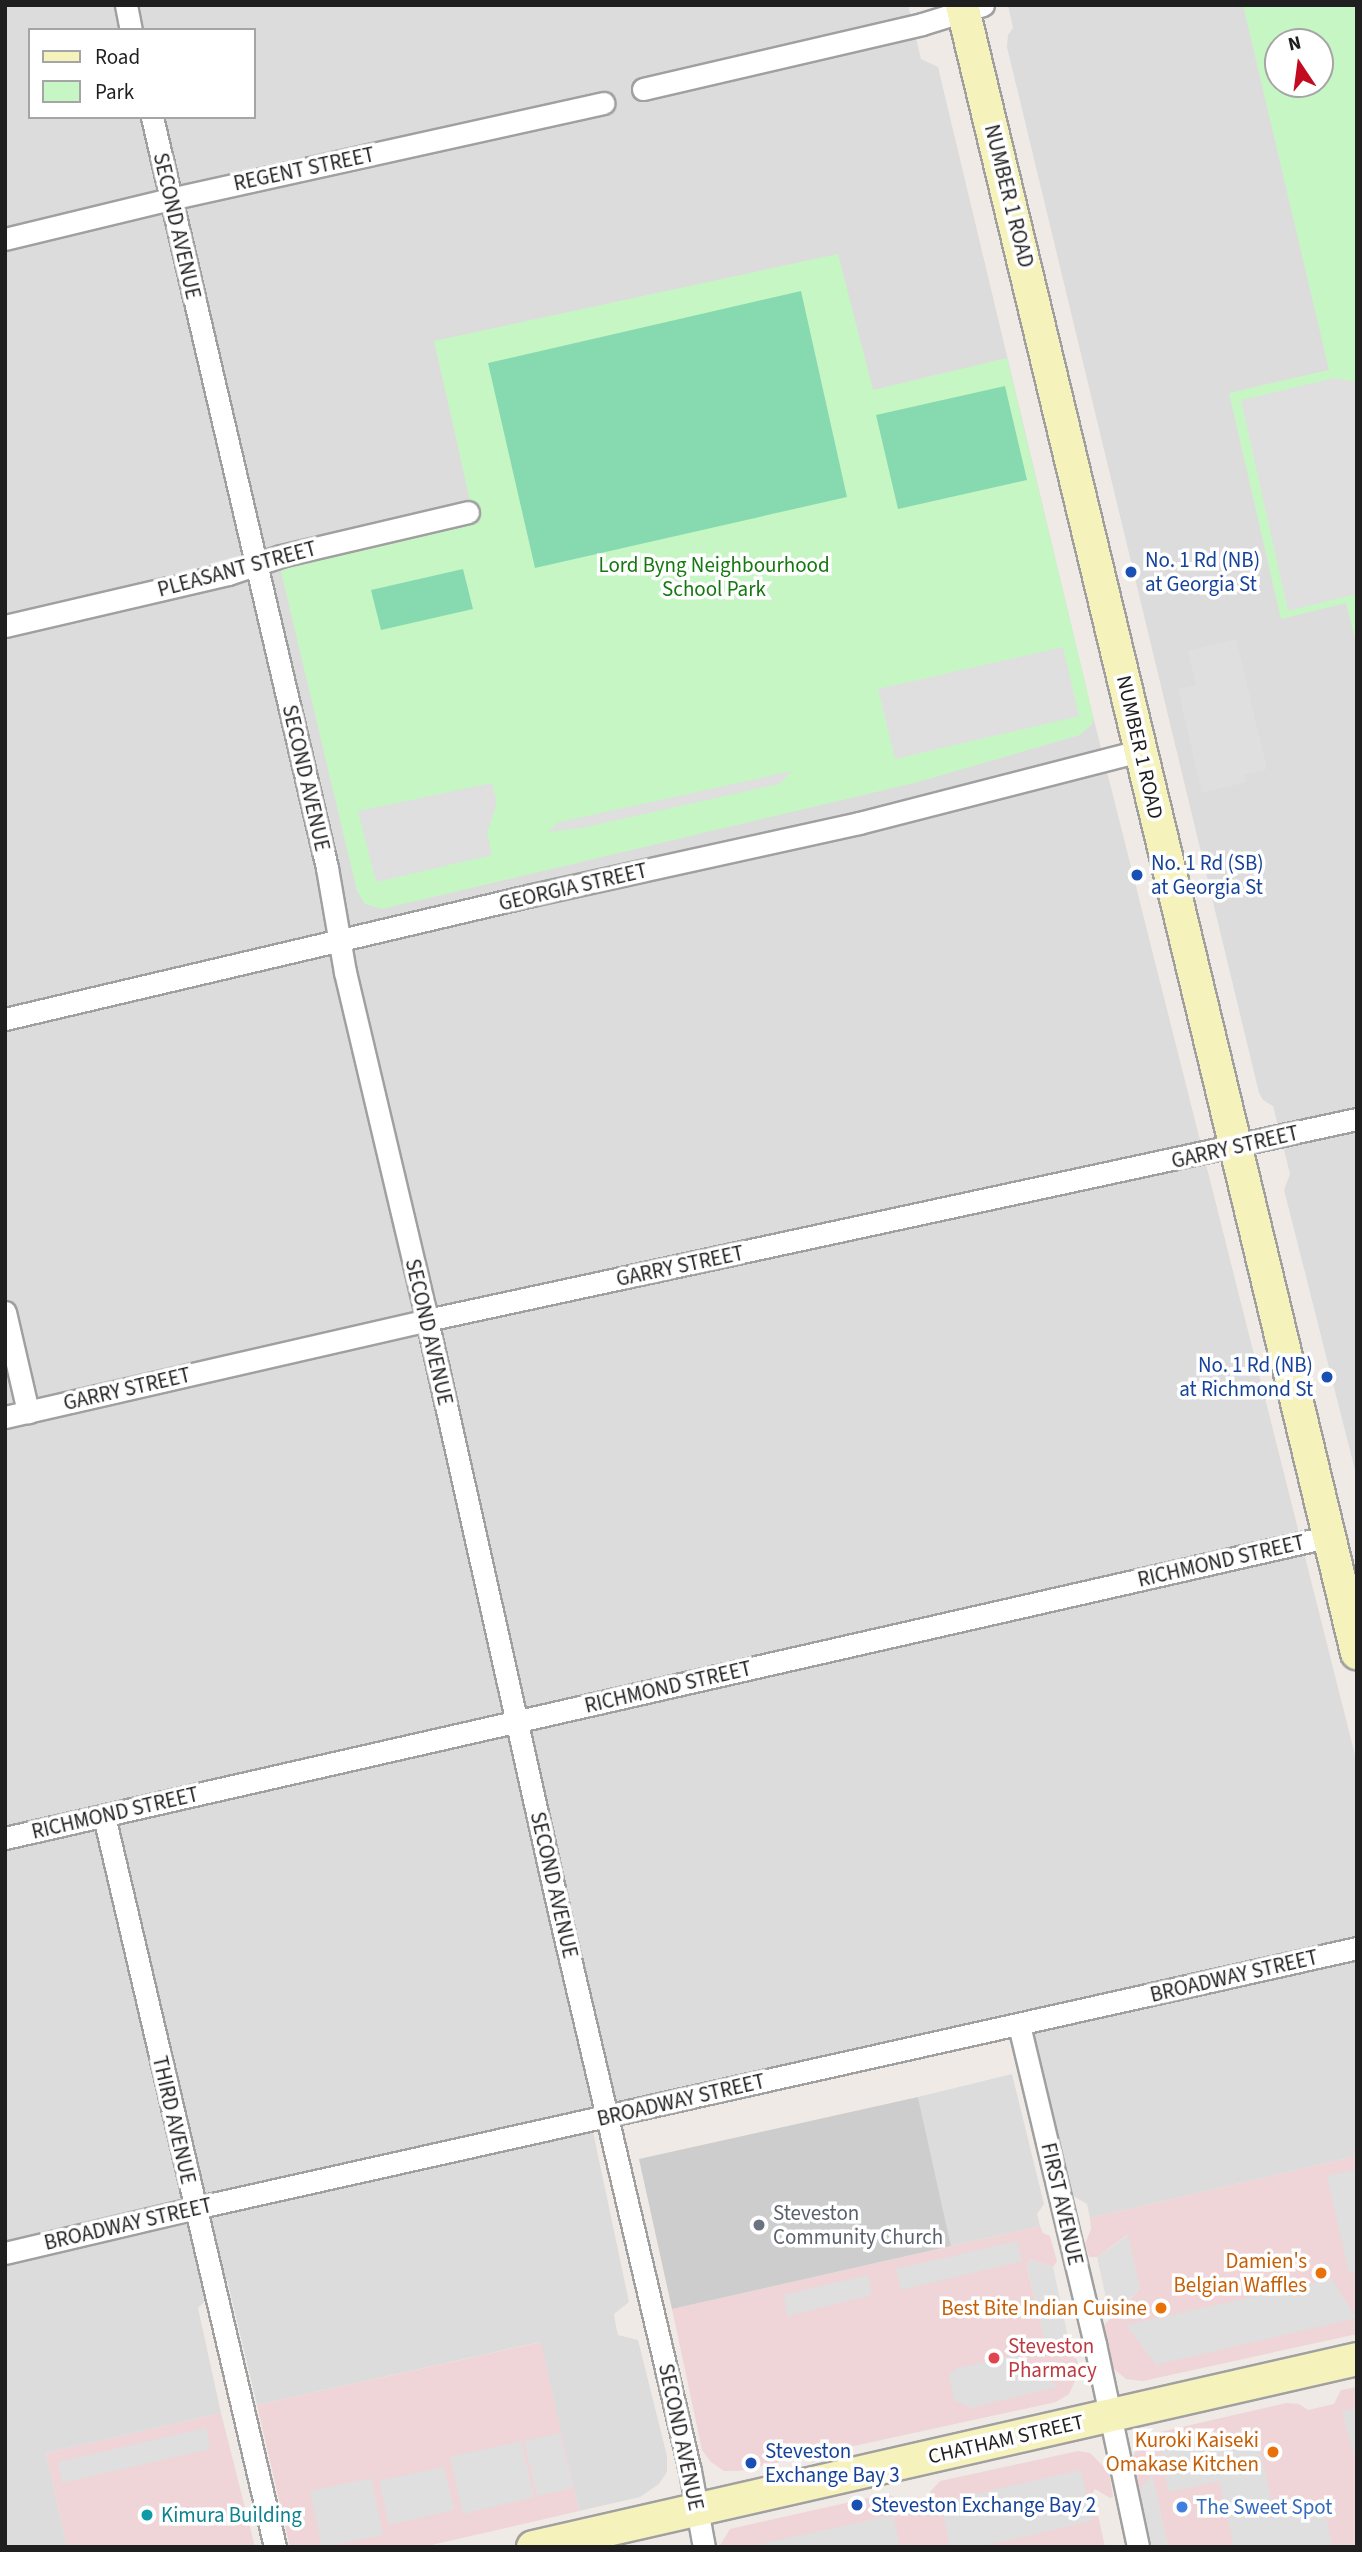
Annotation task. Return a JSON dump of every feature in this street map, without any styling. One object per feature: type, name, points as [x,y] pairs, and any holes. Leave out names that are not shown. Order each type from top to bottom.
[{"type":"street","points":[[126,5],[131,28]]},
{"type":"street","points":[[643,89],[922,24],[970,7]]},
{"type":"street","name":"NUMBER 1 ROAD","points":[[970,7],[1140,751],[1331,1535],[1357,1653]]},
{"type":"street","name":"REGENT STREET","points":[[5,239],[170,199],[603,103]]},
{"type":"street","name":"SECOND AVENUE","points":[[152,119],[325,858],[342,940],[345,972],[427,1320],[704,2547]]},
{"type":"street","name":"PLEASANT STREET","points":[[5,626],[228,574],[255,564],[468,512]]},
{"type":"street","name":"GEORGIA STREET","points":[[5,1019],[847,826],[1140,751]]},
{"type":"street","name":"GARRY STREET","points":[[5,1417],[427,1320],[1357,1119]]},
{"type":"street","points":[[5,1312],[28,1412]]},
{"type":"street","name":"RICHMOND STREET","points":[[5,1838],[1331,1535]]},
{"type":"street","name":"THIRD AVENUE","points":[[104,1816],[275,2547]]},
{"type":"street","name":"BROADWAY STREET","points":[[5,2253],[1357,1948]]},
{"type":"street","name":"FIRST AVENUE","points":[[1019,2025],[1138,2547]]},
{"type":"street","name":"CHATHAM STREET","points":[[533,2547],[1357,2359]]},
{"type":"shaded area","points":[[5,5],[908,5],[921,59],[938,67],[1093,716],[1357,1763],[1357,2156],[1090,2218],[1087,2204],[1072,2195],[1028,2009],[588,2108],[629,2302],[614,2314],[618,2335],[638,2340],[667,2456],[667,2472],[659,2484],[640,2497],[579,2511],[540,2342],[257,2405],[227,2279],[198,2308],[221,2413],[46,2453],[67,2547],[5,2547]]},
{"type":"shaded area","points":[[1008,5],[1357,5],[1357,1478],[1284,1190],[1290,1174],[1273,1106],[1263,1100],[1259,1093],[1007,47],[1008,35],[1013,28]]},
{"type":"shaded area","points":[[1334,378],[1357,382],[1357,596],[1356,594],[1288,611],[1241,400]]},
{"type":"shaded area","points":[[1236,639],[1267,769],[1244,775],[1246,782],[1202,793],[1178,689],[1196,685],[1188,651]]},
{"type":"shaded area","points":[[1063,647],[1079,716],[895,759],[878,689]]},
{"type":"shaded area","points":[[792,771],[779,784],[582,828],[548,832],[559,822]]},
{"type":"shaded area","points":[[492,783],[497,803],[487,833],[492,855],[376,882],[358,811]]},
{"type":"shaded area","points":[[1012,2074],[1044,2204],[1037,2214],[1040,2226],[951,2246],[918,2097]]},
{"type":"shaded area","points":[[918,2097],[951,2246],[672,2309],[639,2159]]},
{"type":"shaded area","points":[[1357,2156],[1357,2334],[1143,2381],[1126,2379],[1113,2368],[1104,2325],[1140,2289],[1127,2235],[1097,2257],[1089,2257],[1085,2244],[1091,2229],[1090,2218]]},
{"type":"shaded area","points":[[1357,2169],[1357,2271],[1349,2273],[1327,2176]]},
{"type":"shaded area","points":[[1040,2226],[1043,2233],[1050,2236],[1057,2261],[1053,2267],[1030,2259],[1027,2268],[1046,2345],[1077,2359],[1079,2372],[1069,2394],[1056,2402],[739,2471],[724,2471],[711,2462],[702,2450],[672,2309]]},
{"type":"shaded area","points":[[1128,2235],[1140,2289],[1110,2316],[1097,2257]]},
{"type":"shaded area","points":[[1017,2241],[1022,2261],[901,2290],[896,2269]]},
{"type":"shaded area","points":[[1030,2259],[1053,2267],[1072,2356],[1046,2345],[1027,2268]]},
{"type":"shaded area","points":[[868,2275],[872,2295],[787,2316],[784,2295]]},
{"type":"shaded area","points":[[1332,2279],[1356,2318],[1156,2365],[1126,2325]]},
{"type":"shaded area","points":[[541,2342],[579,2511],[423,2547],[290,2547],[257,2405]]},
{"type":"shaded area","points":[[1018,2355],[1057,2387],[971,2408],[954,2400],[949,2375],[957,2368]]},
{"type":"shaded area","points":[[1357,2387],[1357,2547],[1168,2547],[1152,2476],[1141,2489],[1134,2488],[1130,2469],[1141,2441],[1156,2433],[1286,2403],[1299,2404],[1308,2410],[1334,2404],[1341,2390]]},
{"type":"shaded area","points":[[1357,2408],[1357,2457],[1354,2457],[1342,2411]]},
{"type":"shaded area","points":[[221,2413],[255,2547],[67,2547],[46,2453]]},
{"type":"shaded area","points":[[206,2428],[210,2449],[62,2483],[58,2462]]},
{"type":"shaded area","points":[[560,2433],[573,2488],[537,2496],[524,2441]]},
{"type":"shaded area","points":[[1238,2435],[1240,2442],[1257,2438],[1275,2515],[1323,2504],[1333,2547],[1234,2547],[1219,2481],[1169,2492],[1160,2452]]},
{"type":"shaded area","points":[[521,2441],[534,2497],[463,2514],[450,2457]]},
{"type":"shaded area","points":[[1078,2451],[1090,2453],[1109,2472],[1113,2497],[1110,2498],[1095,2489],[1093,2492],[1105,2547],[719,2547],[730,2529],[886,2494],[900,2499],[907,2511],[929,2506],[930,2492],[940,2481]]},
{"type":"shaded area","points":[[444,2467],[454,2510],[389,2525],[379,2481]]},
{"type":"shaded area","points":[[1081,2470],[1092,2521],[978,2547],[950,2547],[940,2502]]},
{"type":"shaded area","points":[[1152,2475],[1168,2547],[1152,2547],[1139,2490]]},
{"type":"shaded area","points":[[371,2478],[383,2535],[322,2547],[310,2491]]},
{"type":"shaded area","points":[[893,2515],[900,2547],[747,2547]]},
{"type":"green space","points":[[1243,5],[1357,5],[1357,647],[1346,603],[1281,619],[1229,393],[1329,370],[1265,98],[1334,98],[1334,28],[1264,28],[1264,94]]},
{"type":"green space","name":"Lord Byng Neighbourhood School Park","points":[[838,254],[873,390],[1007,358],[1093,716],[1092,724],[1080,735],[918,782],[382,909],[365,904],[357,891],[279,563],[474,518],[434,341]]},
{"type":"green space","points":[[801,291],[847,497],[535,568],[488,363]]},
{"type":"green space","points":[[1005,386],[1027,480],[898,509],[876,415]]},
{"type":"green space","points":[[463,569],[473,609],[381,630],[371,590]]},
{"type":"place","name":"No. 1 Rd (NB) at Georgia St","points":[[1131,572]]},
{"type":"place","name":"No. 1 Rd (SB) at Georgia St","points":[[1137,875]]},
{"type":"place","name":"No. 1 Rd (NB) at Richmond St","points":[[1327,1377]]},
{"type":"place","name":"Steveston Community Church","points":[[759,2225]]},
{"type":"place","name":"Damien's Belgian Waffles","points":[[1321,2273]]},
{"type":"place","name":"Best Bite Indian Cuisine","points":[[1161,2308]]},
{"type":"place","name":"Steveston Pharmacy","points":[[994,2358]]},
{"type":"place","name":"Kuroki Kaiseki Omakase Kitchen","points":[[1273,2452]]},
{"type":"place","name":"Steveston Exchange Bay 3","points":[[751,2463]]},
{"type":"place","name":"Steveston Exchange Bay 2","points":[[857,2505]]},
{"type":"place","name":"The Sweet Spot","points":[[1182,2507]]},
{"type":"place","name":"Kimura Building","points":[[147,2515]]}]
